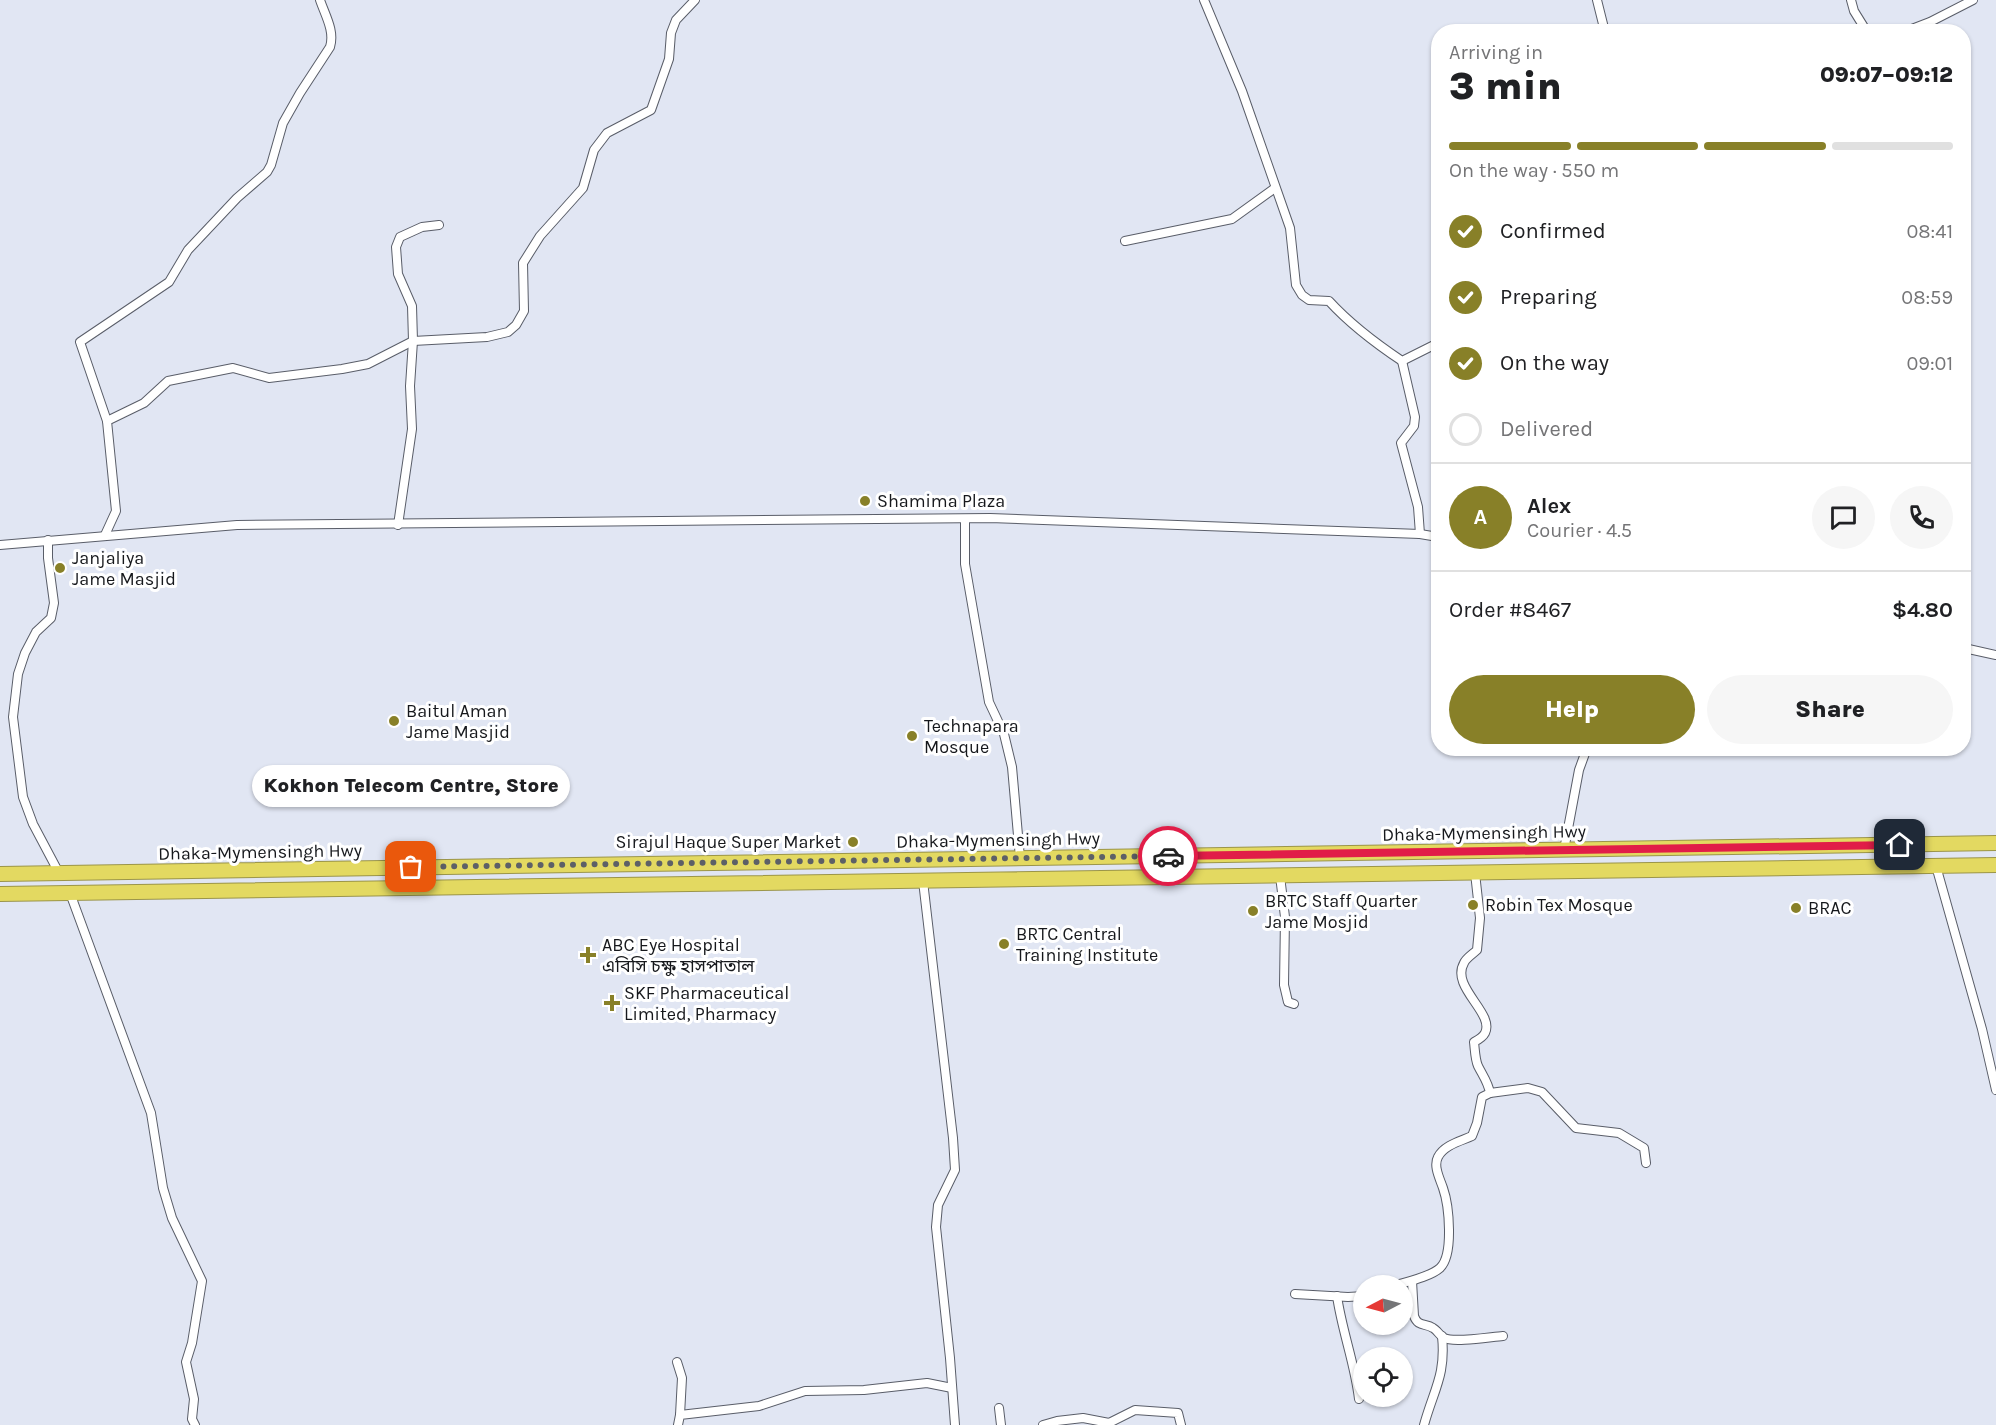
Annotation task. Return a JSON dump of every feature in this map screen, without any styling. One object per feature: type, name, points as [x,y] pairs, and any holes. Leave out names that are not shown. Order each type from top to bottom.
[{"type":"highway","name":"Dhaka-Mymensingh Hwy","points":[[0,874],[1996,843]]},
{"type":"highway","points":[[0,894],[1996,866]]},
{"type":"street","points":[[105,535],[116,511],[107,421],[80,342],[169,282],[188,250],[237,198],[267,172],[283,123],[332,41],[320,0]]},
{"type":"street","points":[[107,421],[144,403],[168,381],[233,368],[268,378],[342,369],[368,364],[413,341],[487,337],[508,332],[516,325],[524,311],[523,263],[540,236],[583,188],[594,150],[607,133],[651,110],[669,58],[671,33],[676,20],[695,0]]},
{"type":"street","points":[[1204,0],[1242,91],[1290,228],[1296,285],[1302,295],[1309,300],[1329,301],[1368,338],[1402,361],[1414,426],[1401,444],[1418,507],[1420,534]]},
{"type":"street","points":[[1597,0],[1603,24]]},
{"type":"street","points":[[1851,0],[1854,11],[1862,24]]},
{"type":"street","points":[[1925,24],[1974,0]]},
{"type":"street","points":[[1125,241],[1232,219],[1275,188]]},
{"type":"street","points":[[398,525],[412,429],[410,386],[413,341],[412,306],[398,274],[396,247],[400,237],[422,226],[439,225]]},
{"type":"street","points":[[1402,361],[1431,346]]},
{"type":"street","points":[[965,519],[965,564],[989,702],[1004,734],[1012,767],[1020,858]]},
{"type":"street","points":[[0,545],[237,525],[965,519],[1431,536]]},
{"type":"street","points":[[48,540],[54,603],[51,618],[36,632],[25,652],[18,674],[13,717],[23,797],[33,824],[59,873]]},
{"type":"street","points":[[1971,650],[1996,655]]},
{"type":"street","points":[[1564,850],[1579,770],[1584,756]]},
{"type":"street","points":[[1936,866],[1982,1029],[1996,1090]]},
{"type":"street","points":[[1475,873],[1480,918],[1477,950],[1464,963],[1462,979],[1486,1021],[1486,1031],[1474,1042],[1474,1051],[1478,1065],[1488,1082],[1490,1093]]},
{"type":"street","points":[[1280,876],[1285,916],[1284,985],[1287,1002],[1294,1004]]},
{"type":"street","points":[[923,881],[953,1138],[954,1170],[938,1204],[936,1227],[955,1425]]},
{"type":"street","points":[[70,893],[151,1113],[163,1188],[172,1218],[202,1281],[192,1343],[186,1362],[194,1399],[192,1419],[195,1425]]},
{"type":"street","points":[[1413,1281],[1439,1269],[1444,1262],[1449,1244],[1445,1193],[1436,1164],[1445,1148],[1472,1136],[1482,1097],[1490,1093],[1528,1088],[1542,1092],[1576,1128],[1619,1134],[1644,1148],[1646,1163]]},
{"type":"street","points":[[1413,1291],[1416,1321],[1422,1326],[1431,1327],[1444,1338],[1453,1340],[1503,1335]]},
{"type":"street","points":[[1295,1294],[1353,1296]]},
{"type":"street","points":[[1337,1296],[1353,1366]]},
{"type":"street","points":[[1424,1425],[1442,1374],[1442,1336]]},
{"type":"street","points":[[677,1362],[682,1378],[678,1425]]},
{"type":"street","points":[[680,1415],[759,1406],[805,1391],[855,1390],[927,1383],[952,1388]]},
{"type":"street","points":[[999,1408],[1001,1425]]},
{"type":"street","points":[[1043,1425],[1083,1418],[1109,1423],[1135,1410],[1178,1413],[1181,1425]]},
{"type":"way so far","points":[[411,867],[1168,856]]},
{"type":"place","name":"Shamima Plaza","points":[[865,501]]},
{"type":"place","name":"Janjaliya Jame Masjid","points":[[60,568]]},
{"type":"place","name":"Baitul Aman Jame Masjid","points":[[394,721]]},
{"type":"place","name":"Technapara Mosque","points":[[912,736]]},
{"type":"place","name":"Sirajul Haque Super Market","points":[[853,842]]},
{"type":"place","name":"Kokhon Telecom Centre, Store","points":[[411,867]]},
{"type":"place","name":"Robin Tex Mosque","points":[[1473,905]]},
{"type":"place","name":"BRAC","points":[[1796,908]]},
{"type":"place","name":"BRTC Staff Quarter Jame Mosjid","points":[[1253,911]]},
{"type":"place","name":"BRTC Central Training Institute","points":[[1004,944]]},
{"type":"place","name":"ABC Eye Hospital এবিসি চক্ষু হাসপাতাল","points":[[588,955]]},
{"type":"place","name":"SKF Pharmaceutical Limited, Pharmacy","points":[[612,1003]]},
{"type":"route","points":[[1168,856],[1900,845]]}]
